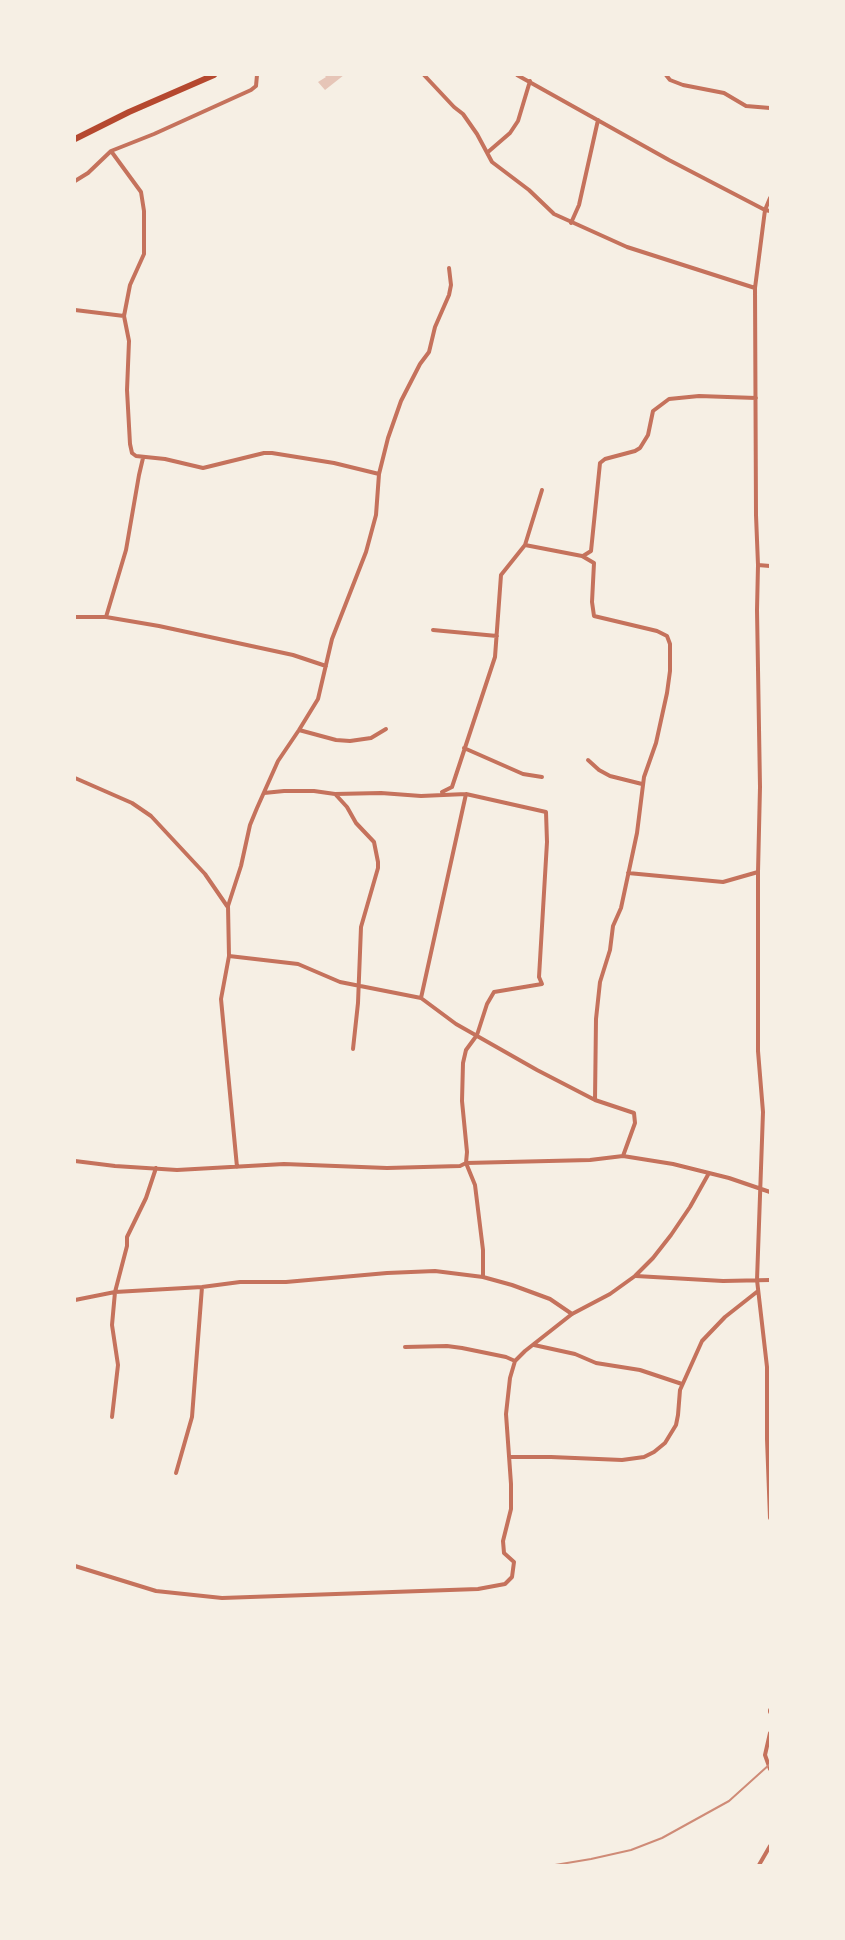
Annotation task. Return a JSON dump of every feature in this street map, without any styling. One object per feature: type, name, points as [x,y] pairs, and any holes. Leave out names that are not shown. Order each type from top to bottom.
[{"type":"highway","points":[[75,139],[129,112],[214,75]]},
{"type":"street","points":[[75,180],[88,173],[111,151],[251,90],[256,86],[257,75]]},
{"type":"street","points":[[424,75],[463,114],[492,162],[514,178],[554,214],[627,247],[755,288]]},
{"type":"street","points":[[517,75],[669,160],[767,210]]},
{"type":"street","points":[[666,75],[670,80],[683,85],[724,93],[746,106],[770,108]]},
{"type":"street","points":[[488,152],[510,133],[518,121],[530,81]]},
{"type":"street","points":[[572,223],[579,205],[598,120]]},
{"type":"street","points":[[111,151],[141,192],[144,211],[144,254],[130,285],[124,316],[129,341],[127,390],[132,453],[143,458],[165,459],[203,468],[272,453],[334,463],[379,474]]},
{"type":"street","points":[[770,198],[755,288],[760,787],[758,1051],[764,1112],[757,1280],[766,1368],[770,1518]]},
{"type":"street","points":[[237,1167],[221,999],[229,956],[228,906],[241,866],[250,825],[278,761],[318,699],[332,639],[366,552],[376,515],[379,474],[388,438],[401,401],[420,364],[429,352],[435,327],[449,295],[451,285],[449,268]]},
{"type":"street","points":[[75,310],[124,316]]},
{"type":"street","points":[[582,556],[591,551],[600,463],[605,459],[640,448],[648,435],[653,411],[669,399],[699,396],[756,398]]},
{"type":"street","points":[[106,617],[126,550],[143,458]]},
{"type":"street","points":[[439,794],[452,787],[495,657],[501,575],[525,545],[542,490]]},
{"type":"street","points":[[525,545],[582,556],[594,563],[592,602],[594,617],[657,631],[667,636],[670,644],[667,693],[656,742],[642,784],[637,833],[621,908],[613,926],[610,950],[600,982],[596,1019],[596,1100]]},
{"type":"street","points":[[758,565],[770,566]]},
{"type":"street","points":[[75,617],[106,617],[159,626],[293,655],[326,666]]},
{"type":"street","points":[[433,630],[497,636]]},
{"type":"street","points":[[299,730],[336,740],[350,741],[371,738],[386,729]]},
{"type":"street","points":[[464,748],[516,771],[542,777]]},
{"type":"street","points":[[588,760],[610,776],[642,784]]},
{"type":"street","points":[[75,778],[132,803],[151,816],[205,874],[228,906]]},
{"type":"street","points":[[264,793],[284,790],[422,796],[466,794],[544,811],[547,822],[539,977],[542,984],[494,992],[477,1035],[466,1050],[463,1063],[462,1101],[466,1163],[475,1185],[483,1250],[483,1277]]},
{"type":"street","points":[[335,794],[374,842],[378,862],[362,927],[353,1049]]},
{"type":"street","points":[[422,998],[466,794]]},
{"type":"street","points":[[628,873],[723,882],[758,872]]},
{"type":"street","points":[[229,956],[298,964],[340,982],[422,998],[456,1024],[537,1070],[596,1100],[633,1113],[635,1123],[623,1156]]},
{"type":"street","points":[[75,1161],[177,1170],[284,1164],[387,1168],[460,1166],[466,1163],[548,1162],[623,1156],[673,1164],[729,1178],[770,1192]]},
{"type":"street","points":[[112,1417],[118,1365],[112,1325],[115,1292],[127,1246],[127,1237],[146,1198],[156,1168]]},
{"type":"street","points":[[75,1566],[156,1591],[222,1598],[478,1589],[505,1584],[512,1576],[514,1562],[504,1553],[503,1541],[511,1509],[506,1414],[510,1378],[515,1361],[572,1314],[610,1294],[635,1276],[671,1235],[709,1173]]},
{"type":"street","points":[[75,1300],[115,1292],[435,1271],[483,1277],[512,1285],[549,1299],[572,1314]]},
{"type":"street","points":[[635,1276],[677,1280],[770,1280]]},
{"type":"street","points":[[176,1473],[192,1417],[202,1287]]},
{"type":"street","points":[[509,1457],[622,1460],[645,1457],[665,1443],[676,1425],[682,1384],[702,1341],[758,1291]]},
{"type":"street","points":[[533,1345],[575,1354],[596,1364],[640,1370],[682,1384]]},
{"type":"street","points":[[405,1347],[447,1346],[506,1357],[515,1361]]},
{"type":"street","points":[[770,1733],[765,1755],[770,1769]]},
{"type":"street","points":[[759,1865],[770,1846]]},
{"type":"building","points":[[324,75],[344,75],[325,90],[318,82],[326,77]]},
{"type":"railway","points":[[555,1865],[631,1850],[662,1838],[729,1801],[770,1764]]}]
